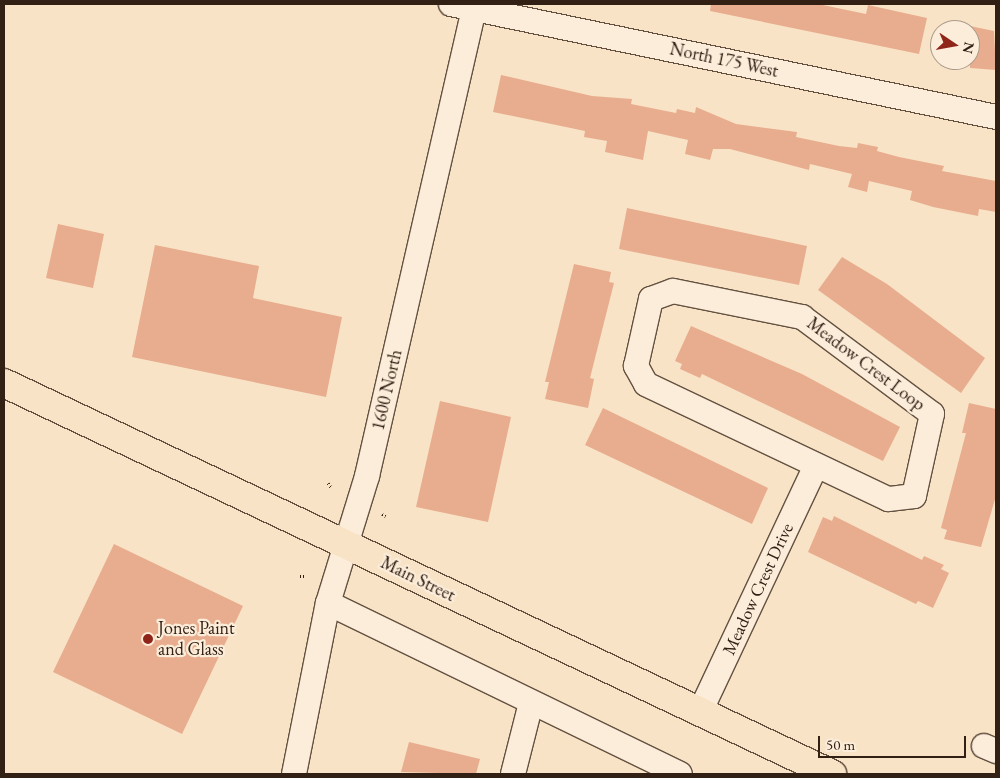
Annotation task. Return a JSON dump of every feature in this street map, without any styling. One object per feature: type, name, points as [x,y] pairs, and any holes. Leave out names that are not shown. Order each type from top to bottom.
[{"type":"main road","name":"Main Street","points":[[4,383],[832,774]]},
{"type":"street","name":"North 175 West","points":[[466,6],[996,117]]},
{"type":"street","name":"1600 North","points":[[294,774],[328,603],[348,546],[466,6]]},
{"type":"street","name":"Meadow Crest Loop","points":[[673,290],[802,317],[932,414],[914,496],[888,500],[816,466],[646,384],[636,366],[651,299],[673,290]]},
{"type":"street","name":"Meadow Crest Drive","points":[[700,712],[816,466]]},
{"type":"street","points":[[328,603],[531,704],[680,774]]},
{"type":"street","points":[[513,774],[531,704]]},
{"type":"building","points":[[711,4],[818,4],[866,14],[868,5],[927,18],[919,54],[710,11]]},
{"type":"building","points":[[980,28],[994,31],[996,70],[980,69]]},
{"type":"building","points":[[501,75],[592,96],[632,99],[631,104],[676,113],[677,109],[695,113],[696,107],[736,124],[797,132],[796,137],[839,146],[857,148],[858,143],[878,147],[877,151],[944,166],[942,171],[996,181],[996,212],[979,209],[978,216],[933,207],[910,200],[912,191],[869,181],[867,192],[848,187],[852,174],[810,164],[809,170],[730,149],[713,149],[710,160],[685,154],[688,140],[648,131],[643,160],[605,152],[607,141],[584,137],[585,131],[493,112]]},
{"type":"building","points":[[627,208],[807,246],[799,285],[619,249]]},
{"type":"building","points":[[58,224],[104,234],[93,288],[46,278]]},
{"type":"building","points":[[155,245],[259,266],[253,298],[342,317],[326,397],[132,357]]},
{"type":"building","points":[[842,257],[887,284],[985,358],[961,393],[818,290]]},
{"type":"building","points":[[574,264],[611,272],[609,282],[614,283],[590,378],[594,379],[588,408],[545,399],[549,382],[545,382]]},
{"type":"building","points":[[691,326],[802,374],[900,427],[883,461],[702,374],[700,378],[680,369],[682,364],[675,361]]},
{"type":"building","points":[[440,401],[511,417],[488,522],[416,507]]},
{"type":"building","points":[[969,403],[996,409],[996,496],[981,547],[944,539],[947,530],[941,528],[966,433],[962,433]]},
{"type":"building","points":[[603,408],[768,488],[752,524],[585,445]]},
{"type":"building","points":[[834,516],[922,560],[924,556],[944,565],[941,569],[949,573],[933,608],[918,601],[916,604],[808,552],[823,517],[832,521]]},
{"type":"building","name":"Jones Paint and Glass","points":[[114,544],[243,606],[182,734],[53,672]]},
{"type":"building","points":[[409,742],[480,759],[476,774],[401,772]]},
{"type":"place","name":"Jones Paint and Glass","points":[[148,639]]}]
